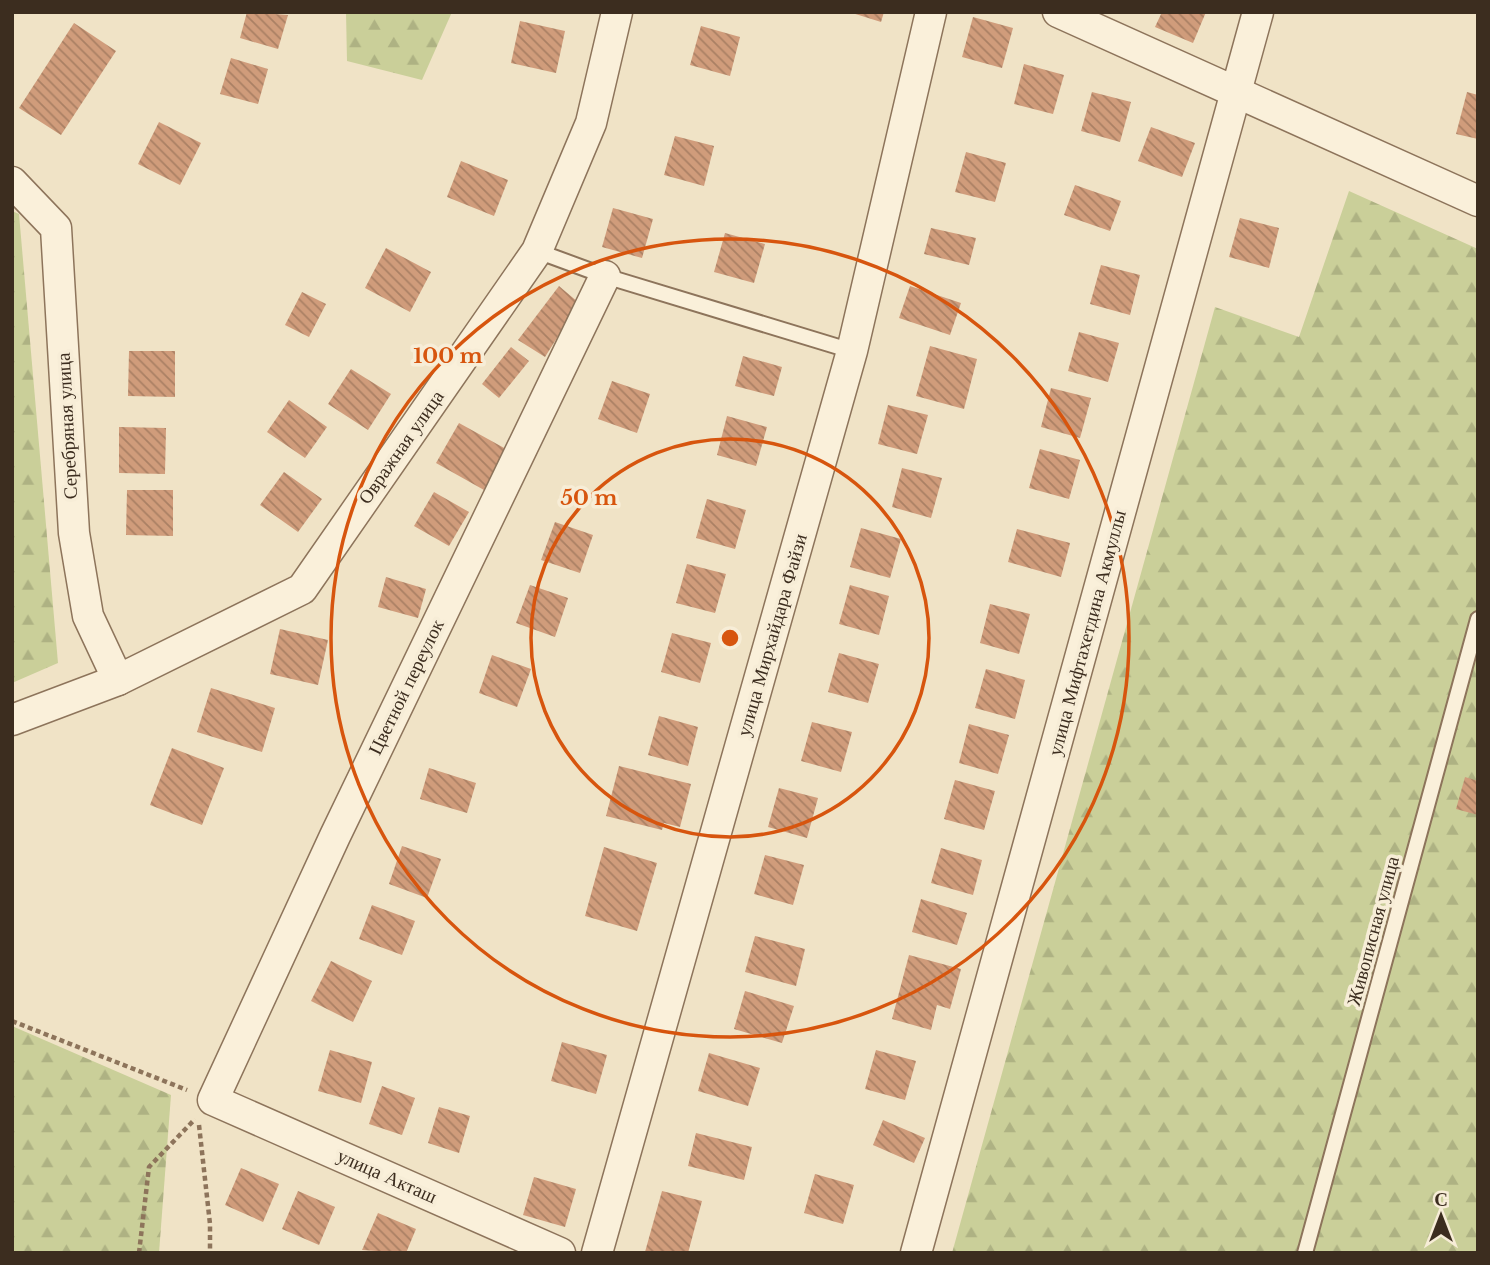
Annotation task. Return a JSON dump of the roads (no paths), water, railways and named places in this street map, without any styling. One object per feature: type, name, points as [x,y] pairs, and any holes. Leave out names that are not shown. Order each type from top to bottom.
[{"type":"street","name":"Овражная улица","points":[[12,720],[118,680],[302,589],[537,251],[591,123],[617,12]]},
{"type":"street","name":"улица Мирхайдара Файзи","points":[[597,1253],[852,351],[931,12]]},
{"type":"street","points":[[1058,12],[1478,201]]},
{"type":"street","name":"улица Мифтахетдина Акмуллы","points":[[916,1253],[1258,12]]},
{"type":"street","name":"Серебряная улица","points":[[12,182],[56,228],[74,534],[88,616],[118,680]]},
{"type":"street","name":"Цветной переулок","points":[[213,1100],[334,836],[605,276]]},
{"type":"street","name":"улица Акташ","points":[[213,1100],[560,1253]]},
{"type":"lane","points":[[537,251],[605,276],[852,351]]},
{"type":"lane","name":"Живописная улица","points":[[1306,1253],[1478,620]]}]
